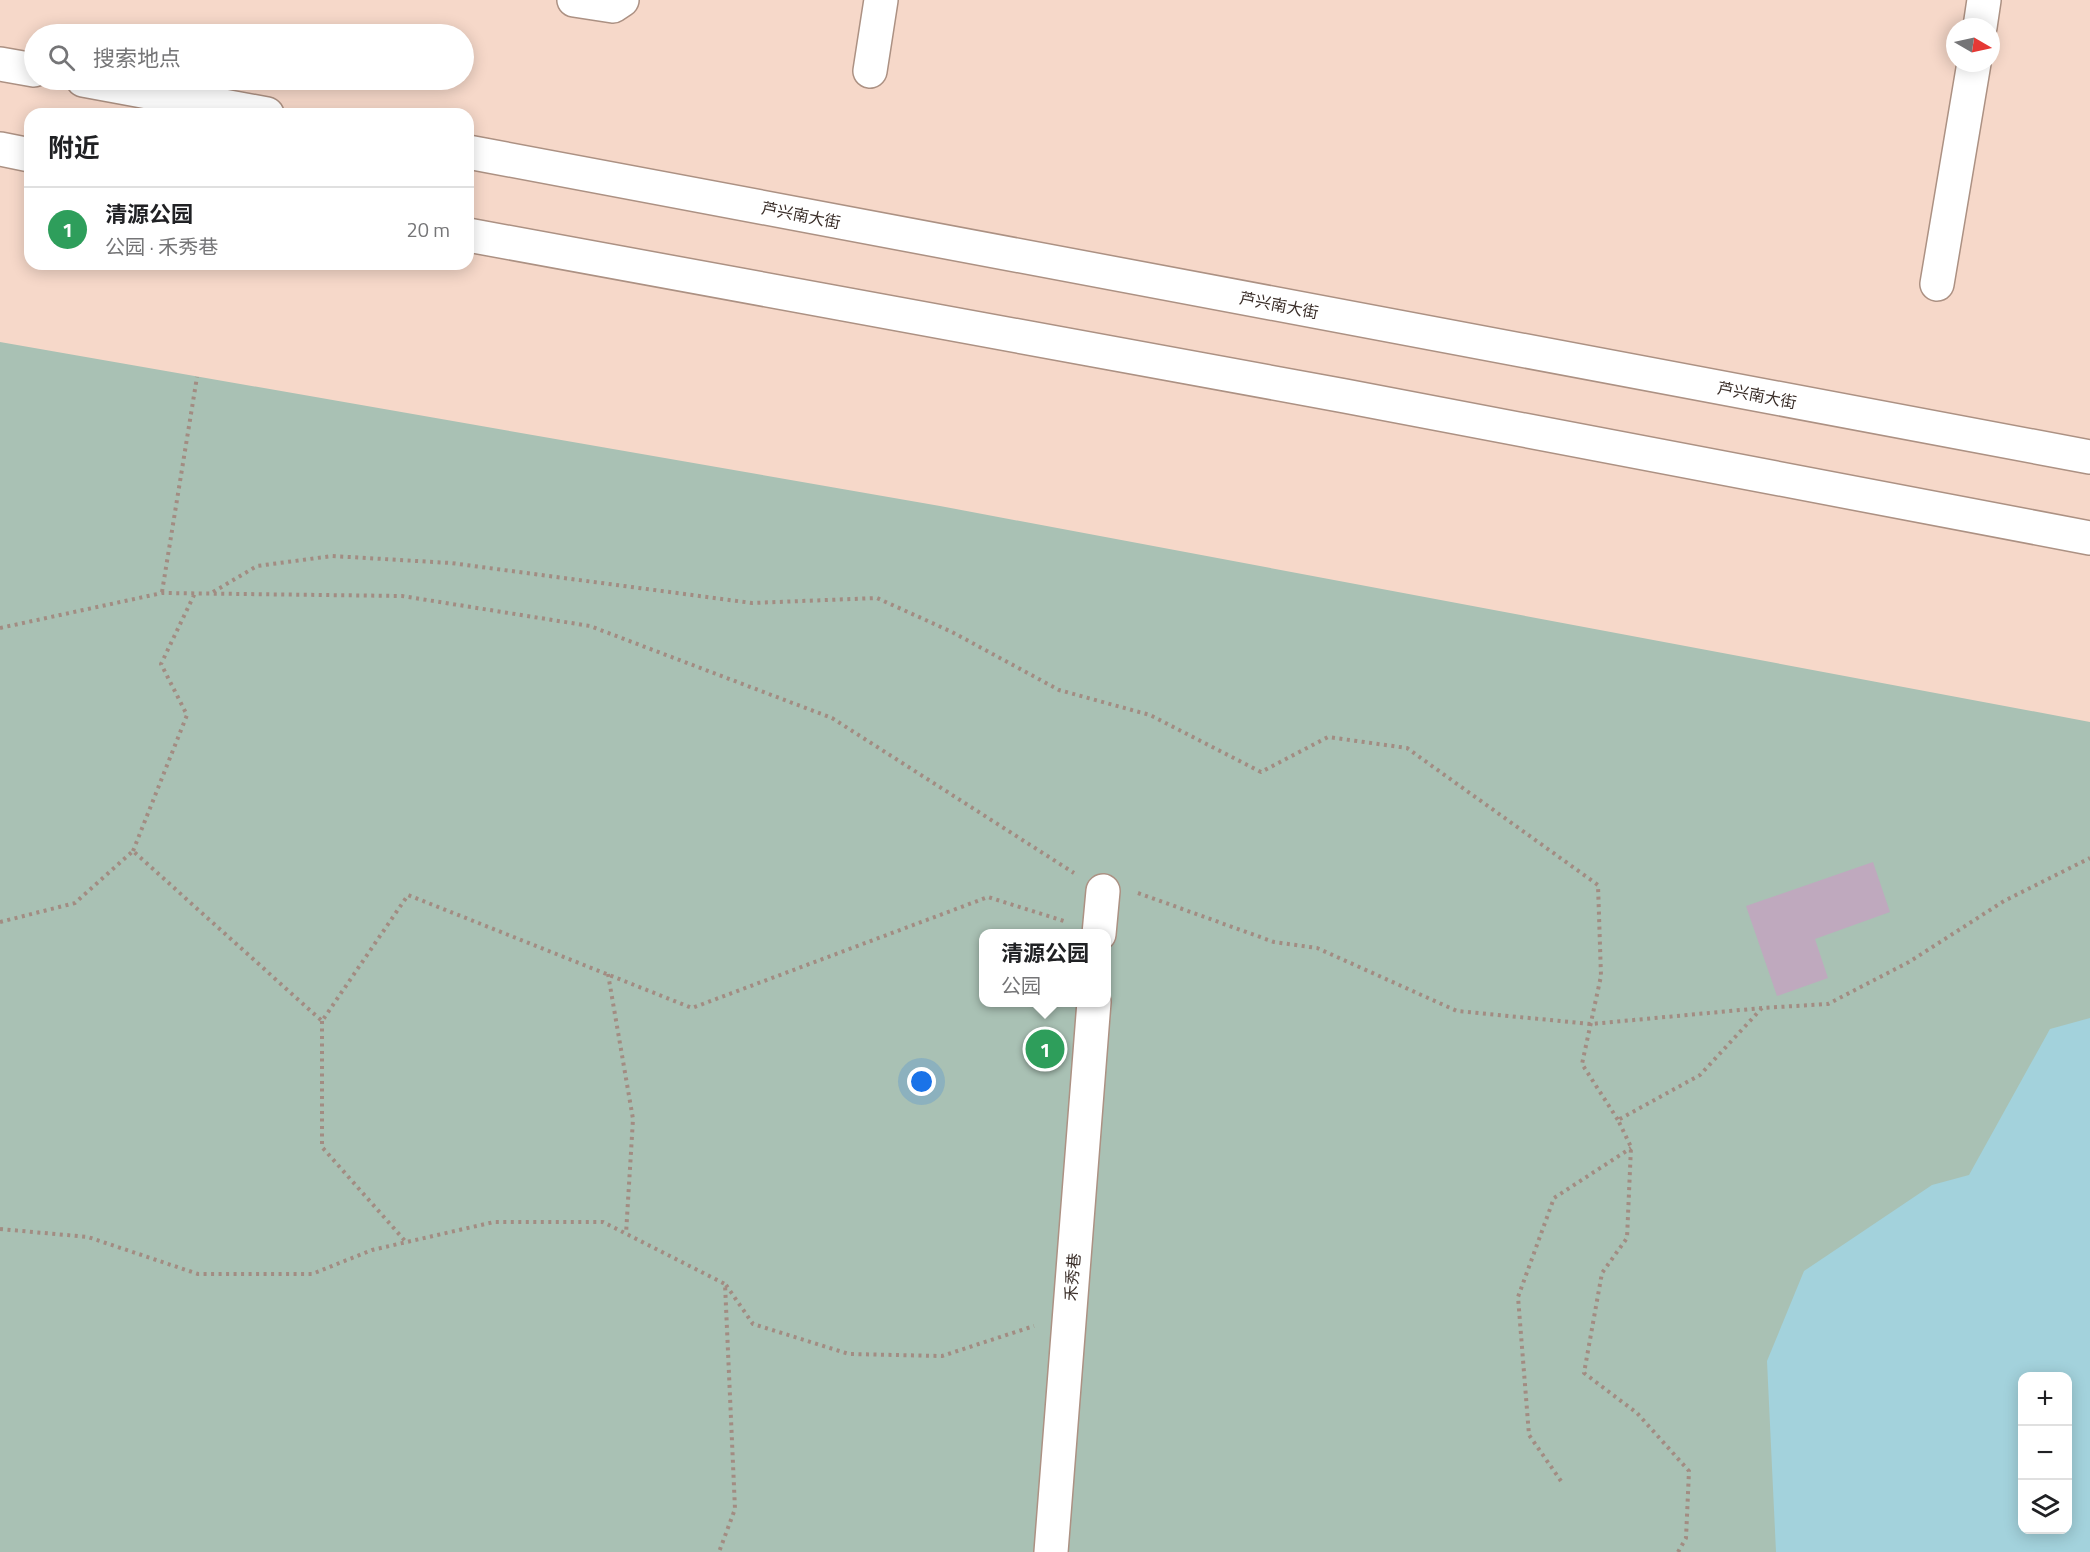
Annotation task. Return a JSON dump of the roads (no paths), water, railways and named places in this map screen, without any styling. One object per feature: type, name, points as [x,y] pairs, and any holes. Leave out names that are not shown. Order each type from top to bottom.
[{"type":"main road","points":[[574,0],[613,6],[621,0]]},
{"type":"main road","points":[[870,71],[880,0]]},
{"type":"main road","points":[[1981,18],[1984,0]]},
{"type":"main road","points":[[0,64],[24,68]]},
{"type":"main road","points":[[1937,284],[1972,72]]},
{"type":"main road","points":[[137,90],[235,108]]},
{"type":"main road","points":[[0,149],[24,154]]},
{"type":"main road","name":"芦兴南大街","points":[[474,153],[2090,457]]},
{"type":"main road","points":[[474,236],[1345,396],[2090,538]]},
{"type":"main road","points":[[1086,929],[1103,891]]},
{"type":"main road","name":"禾秀巷","points":[[1050,1552],[1094,1007]]},
{"type":"water","points":[[2090,1018],[2090,1552],[1776,1552],[1767,1361],[1804,1271],[1932,1185],[1969,1175],[2050,1029]]},
{"type":"place","name":"清源公园","points":[[1045,1049]]}]
